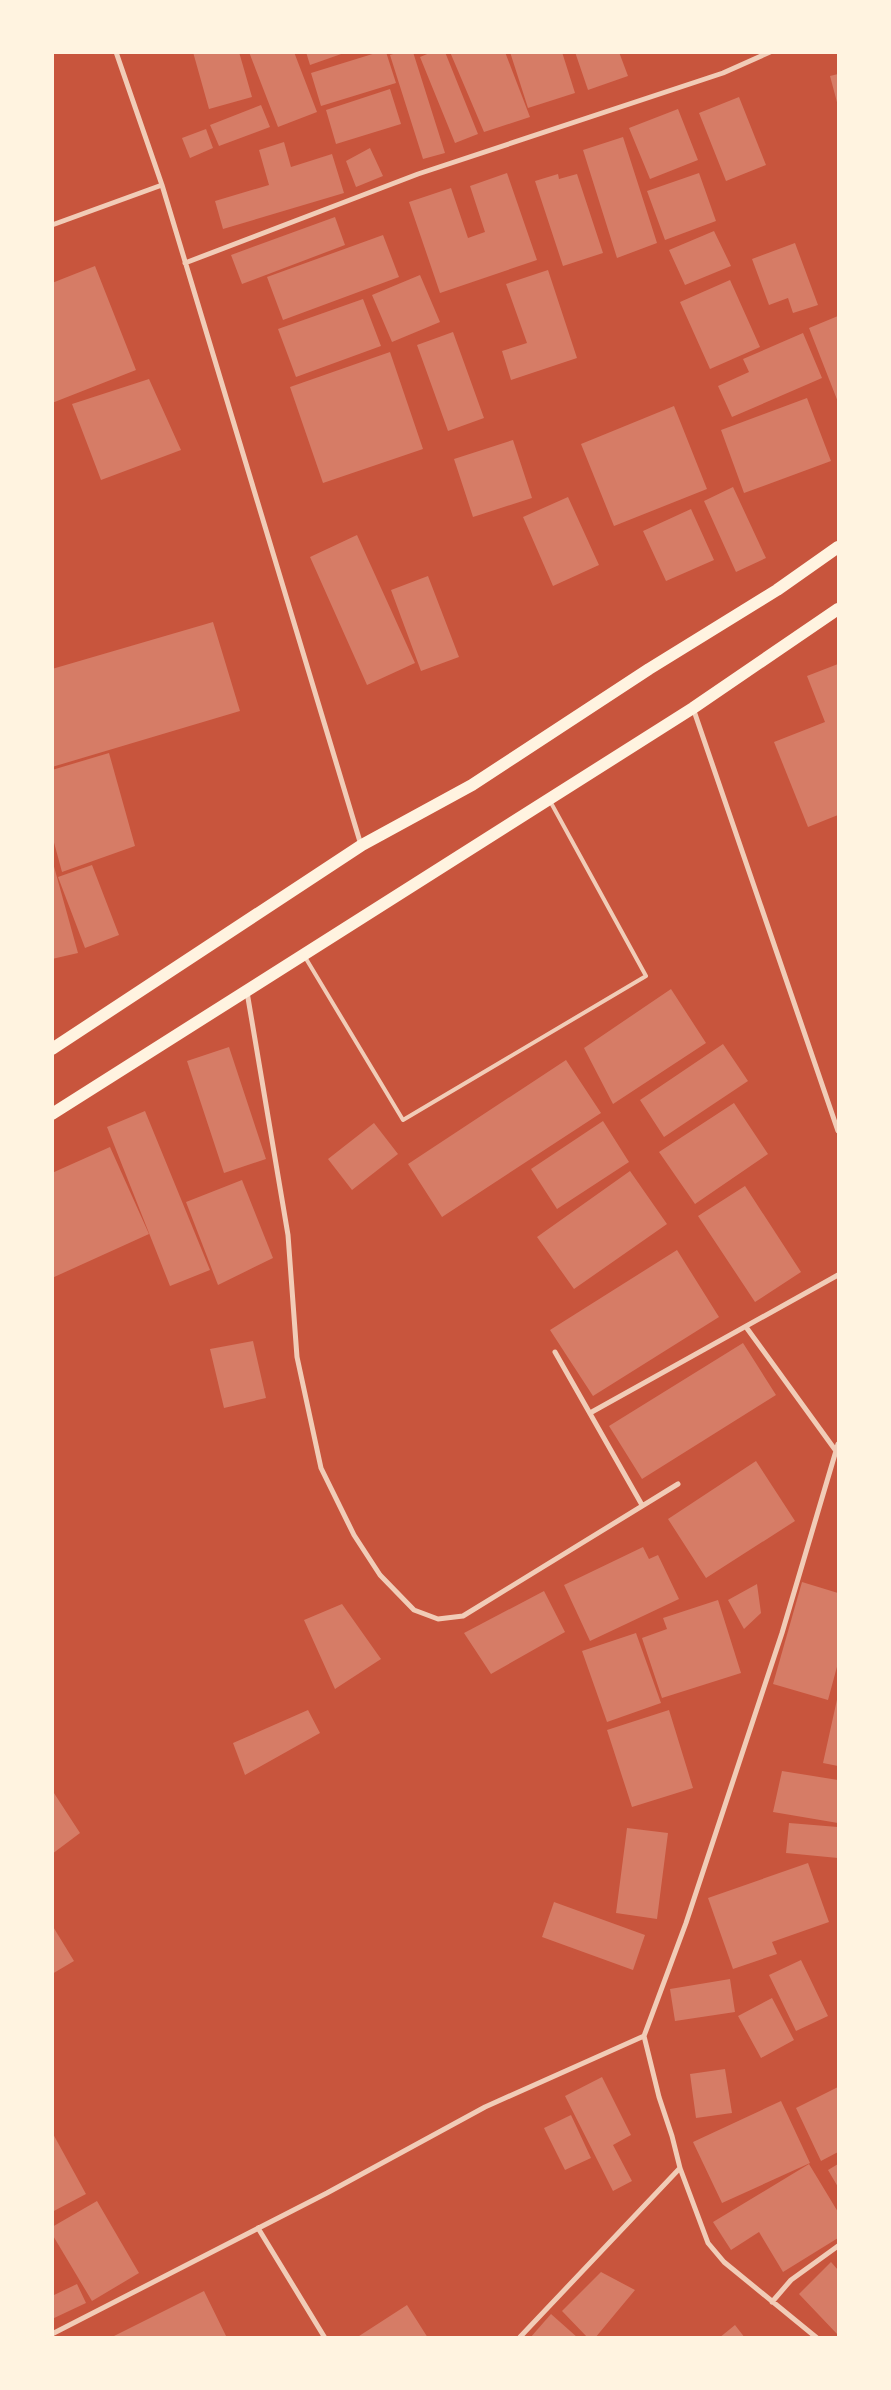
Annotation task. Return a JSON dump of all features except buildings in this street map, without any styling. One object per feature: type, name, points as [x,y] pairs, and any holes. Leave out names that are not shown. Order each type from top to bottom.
[{"type":"main road","points":[[52,1049],[362,845],[472,785],[649,669],[777,590],[838,547]]},
{"type":"main road","points":[[52,1114],[693,708],[838,609]]},
{"type":"street","points":[[116,52],[162,185],[362,845]]},
{"type":"street","points":[[185,262],[418,174],[723,73],[770,52]]},
{"type":"street","points":[[52,225],[162,185]]},
{"type":"street","points":[[693,708],[838,1131]]},
{"type":"street","points":[[247,991],[288,1235],[297,1357],[307,1412],[321,1468],[354,1534],[380,1575],[414,1610],[438,1619],[463,1616],[678,1484]]},
{"type":"street","points":[[590,1413],[838,1275]]},
{"type":"street","points":[[746,1327],[836,1452]]},
{"type":"street","points":[[555,1352],[642,1505]]},
{"type":"street","points":[[817,2338],[724,2262],[708,2243],[680,2168],[672,2136],[658,2097],[644,2036],[686,1923],[782,1633],[838,1444]]},
{"type":"street","points":[[52,2334],[258,2228],[485,2107],[644,2036]]},
{"type":"street","points":[[520,2337],[680,2168]]},
{"type":"street","points":[[258,2228],[325,2338]]},
{"type":"street","points":[[772,2302],[791,2280],[838,2246]]},
{"type":"lane","points":[[304,955],[403,1120],[646,976],[549,799]]}]
